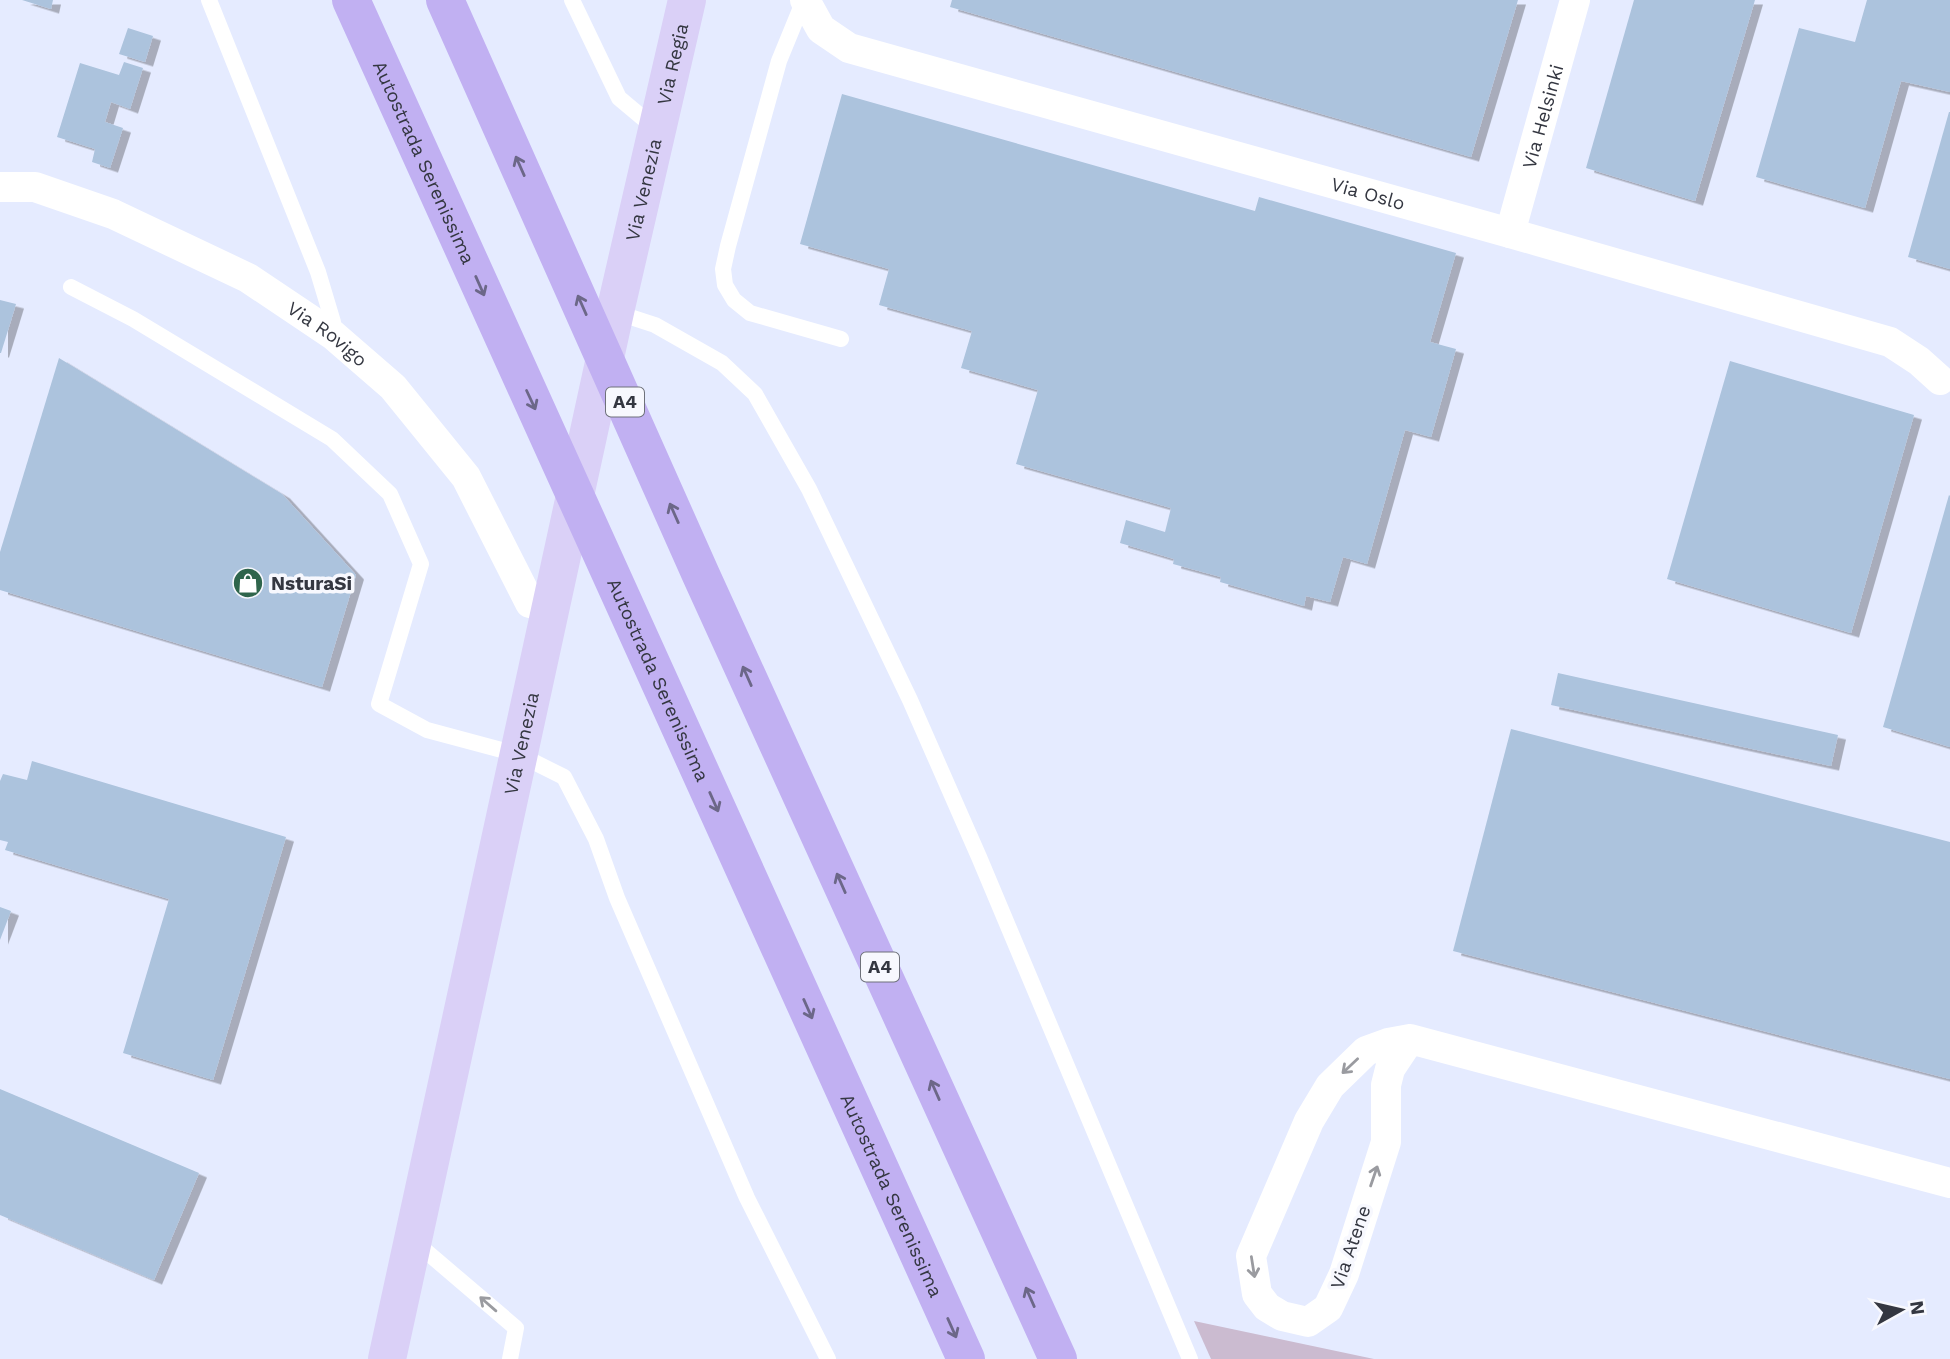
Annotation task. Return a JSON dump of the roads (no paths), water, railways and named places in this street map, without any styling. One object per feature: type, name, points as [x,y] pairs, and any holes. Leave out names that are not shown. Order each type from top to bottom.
[{"type":"highway","name":"Autostrada Serenissima","points":[[351,0],[966,1359]]},
{"type":"highway","name":"A4","points":[[445,0],[701,575],[1058,1359]]},
{"type":"main road","name":"Via Regia","points":[[656,128],[687,0]]},
{"type":"main road","name":"Via Venezia","points":[[387,1359],[656,128]]},
{"type":"street","name":"Via Oslo","points":[[805,0],[821,29],[849,48],[1890,342],[1919,361],[1940,380]]},
{"type":"street","name":"Via Helsinki","points":[[1510,233],[1575,0]]},
{"type":"street","name":"Via Rovigo","points":[[0,187],[35,187],[113,214],[248,278],[332,335],[393,387],[466,477],[530,603],[550,608]]},
{"type":"street","name":"Via Atene","points":[[1410,1039],[1390,1069],[1386,1085],[1386,1142],[1345,1274],[1328,1308],[1307,1322],[1282,1316],[1267,1307],[1258,1294],[1251,1256],[1309,1121],[1330,1086],[1366,1051],[1388,1043],[1410,1039],[1950,1183]]},
{"type":"lane","points":[[209,0],[318,272],[333,322],[332,335]]},
{"type":"lane","points":[[572,0],[619,98],[656,128]]},
{"type":"lane","points":[[805,0],[779,61],[723,269],[725,285],[734,300],[750,313],[841,339]]},
{"type":"lane","points":[[71,288],[133,319],[332,439],[390,494],[421,564],[380,704],[427,730],[520,755],[564,777],[596,839],[617,898],[747,1198],[828,1359]]},
{"type":"lane","points":[[615,312],[655,325],[722,363],[755,394],[809,489],[910,700],[979,857],[1190,1359]]},
{"type":"lane","points":[[413,1241],[516,1328],[510,1359]]},
{"type":"place","name":"NsturaSi","points":[[248,583]]}]
